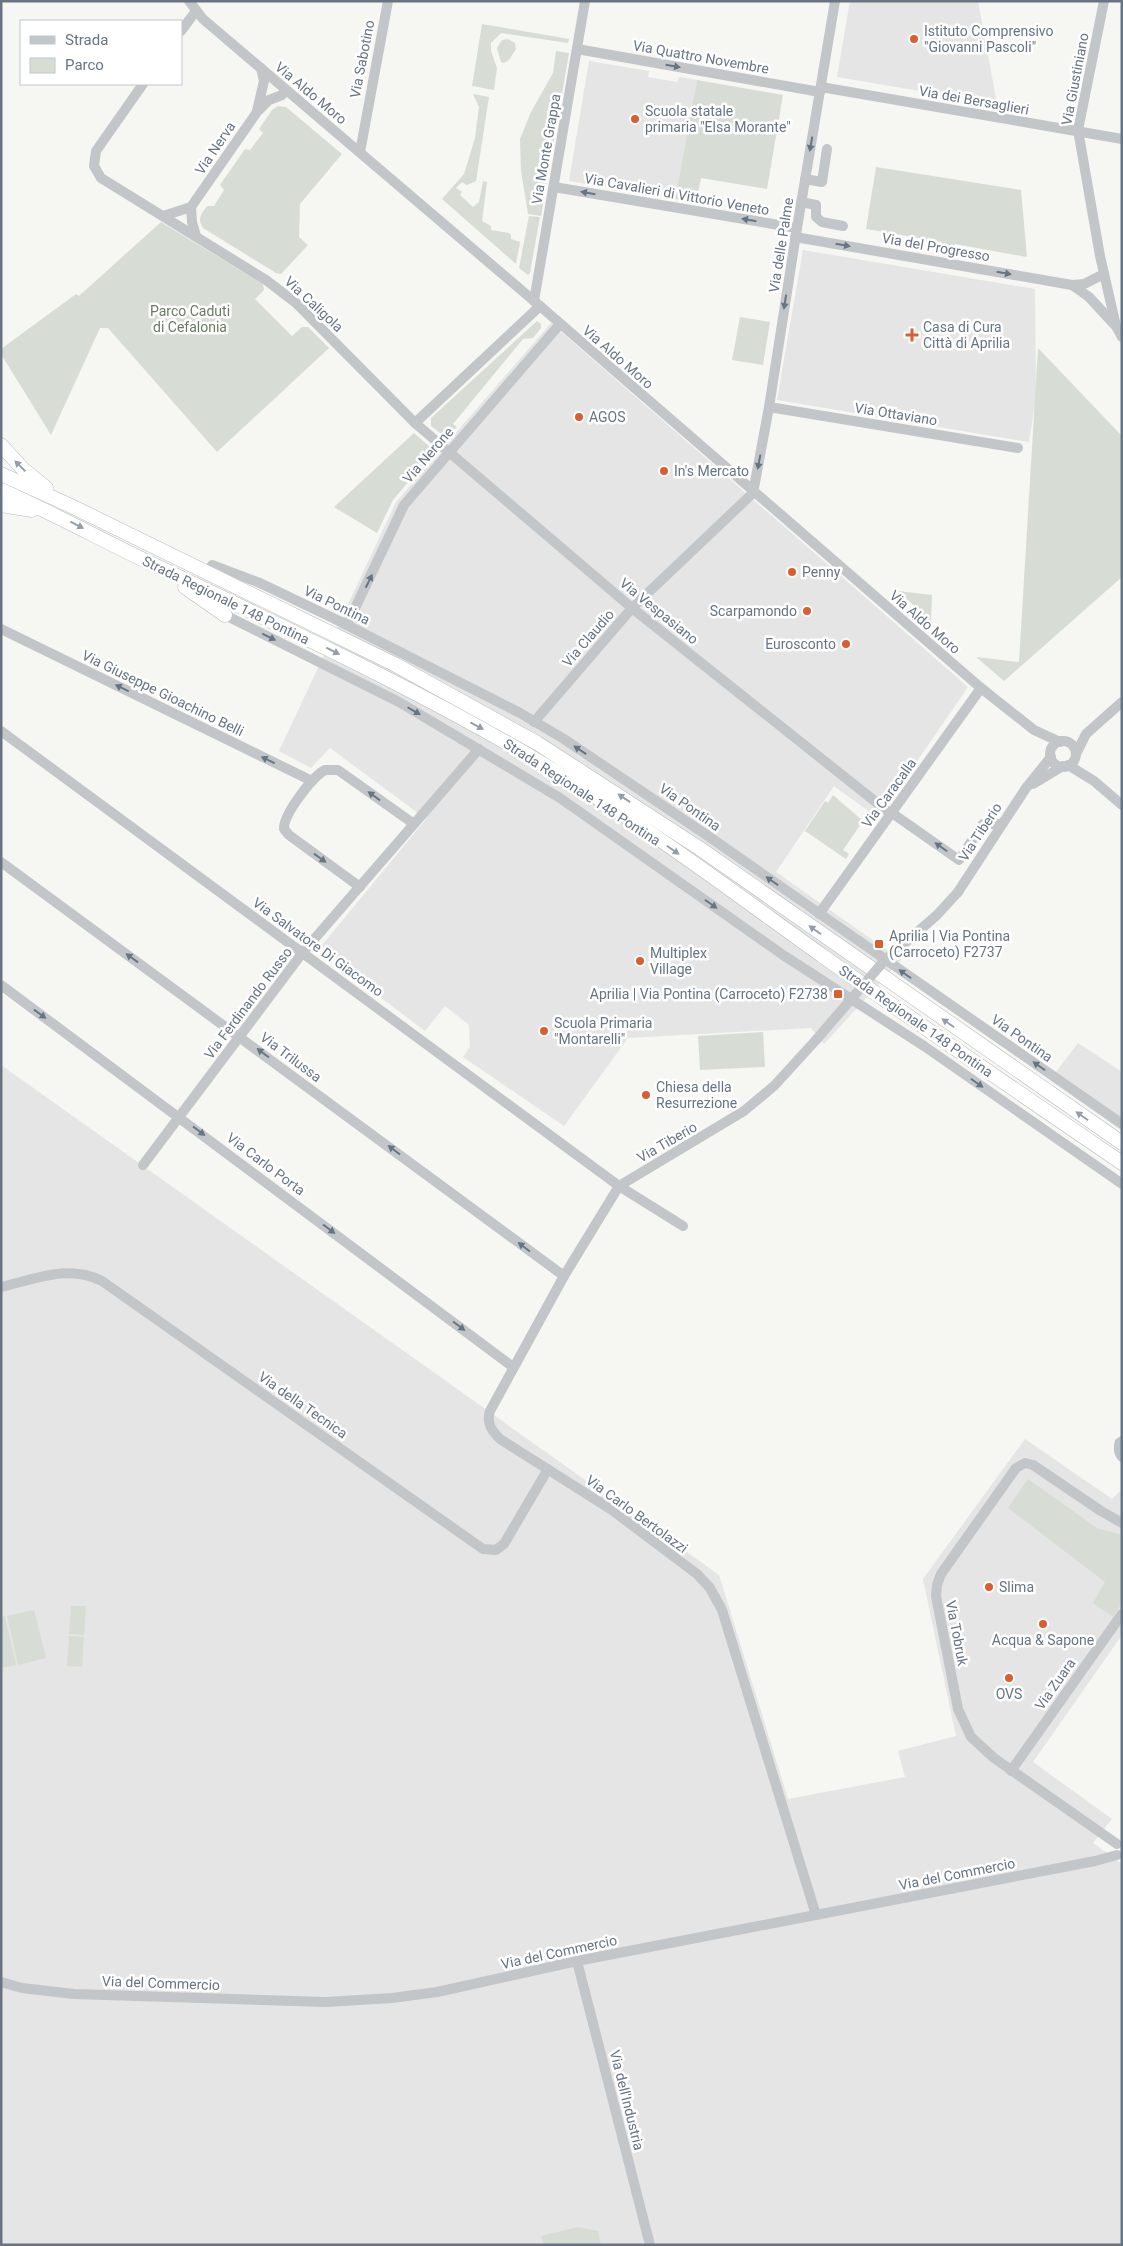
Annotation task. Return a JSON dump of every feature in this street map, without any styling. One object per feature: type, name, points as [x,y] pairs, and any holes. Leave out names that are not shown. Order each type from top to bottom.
[{"type":"highway","points":[[1,445],[30,476],[69,505]]},
{"type":"highway","name":"Strada Regionale 148 Pontina","points":[[1,474],[69,505],[396,665],[552,752],[699,848],[1122,1143]]},
{"type":"highway","name":"Strada Regionale 148 Pontina","points":[[1,490],[57,515],[162,570],[275,622],[481,728],[556,772],[734,892],[919,1024],[1122,1164]]},
{"type":"highway","points":[[1,504],[57,515]]},
{"type":"highway","points":[[165,553],[212,565]]},
{"type":"highway","points":[[162,570],[226,615]]},
{"type":"street","name":"Via Aldo Moro","points":[[188,1],[196,12],[260,68],[537,304],[753,493],[981,688],[1034,730],[1056,764],[1066,766],[1094,781],[1122,805]]},
{"type":"street","name":"Via Sabotino","points":[[360,152],[388,1]]},
{"type":"street","name":"Via Monte Grappa","points":[[537,304],[554,187],[585,1]]},
{"type":"street","name":"Via delle Palme","points":[[753,493],[769,407],[835,1]]},
{"type":"street","name":"Via Giustiniano","points":[[1104,1],[1078,130],[1104,274],[1116,326],[1122,337]]},
{"type":"street","points":[[182,30],[196,12]]},
{"type":"street","name":"Via Quattro Novembre","points":[[577,49],[820,92]]},
{"type":"street","points":[[256,112],[264,80],[260,68]]},
{"type":"street","name":"Via Caligola","points":[[142,85],[96,151],[94,166],[106,183],[196,236],[287,295],[415,423]]},
{"type":"street","name":"Via Nerva","points":[[191,207],[256,112],[269,100],[282,95],[286,90]]},
{"type":"street","name":"Via dei Bersaglieri","points":[[820,92],[1078,130],[1122,139]]},
{"type":"street","points":[[805,179],[822,182],[827,149]]},
{"type":"street","name":"Via Cavalieri di Vittorio Veneto","points":[[554,187],[796,233]]},
{"type":"street","points":[[801,202],[816,205],[816,217],[822,222],[843,226]]},
{"type":"street","points":[[163,216],[191,207],[192,222],[196,236]]},
{"type":"street","name":"Via del Progresso","points":[[796,233],[1072,285],[1084,284],[1104,274]]},
{"type":"street","name":"Via del Progresso","points":[[1072,285],[1089,296],[1116,326]]},
{"type":"street","points":[[415,423],[537,304]]},
{"type":"street","name":"Via Nerone","points":[[348,625],[404,505],[560,324]]},
{"type":"street","name":"Via Ottaviano","points":[[769,407],[1018,448]]},
{"type":"street","name":"Via Vespasiano","points":[[415,423],[632,608],[892,814],[959,860],[983,824],[1001,824]]},
{"type":"street","name":"Via Claudio","points":[[534,722],[632,608],[753,493]]},
{"type":"street","name":"Via Pontina","points":[[212,565],[260,583],[348,625],[534,722],[610,769],[1122,1124]]},
{"type":"street","points":[[226,615],[386,696],[560,798],[783,956],[924,1046],[1122,1184]]},
{"type":"street","name":"Via Giuseppe Gioachino Belli","points":[[1,629],[312,781]]},
{"type":"street","name":"Via Caracalla","points":[[819,914],[981,688]]},
{"type":"street","points":[[1066,766],[1076,755],[1086,734],[1122,702]]},
{"type":"street","name":"Via Aldo Moro","points":[[1034,730],[1073,746],[1076,755],[1094,781]]},
{"type":"street","name":"Via Salvatore Di Giacomo","points":[[1,731],[619,1186],[683,1226]]},
{"type":"street","points":[[1051,755],[1053,746],[1086,734]]},
{"type":"street","points":[[1,740],[14,740]]},
{"type":"street","name":"Via Ferdinando Russo","points":[[143,1165],[302,952],[479,749]]},
{"type":"street","name":"Via Tiberio","points":[[619,1186],[744,1112],[774,1086],[892,953],[937,915],[958,892],[1001,824],[1051,755]]},
{"type":"street","name":"Via Tiberio","points":[[1026,788],[1066,766]]},
{"type":"street","points":[[360,887],[289,836],[284,826],[286,816],[312,781],[320,773],[328,769],[340,771],[414,824]]},
{"type":"street","name":"Via Trilussa","points":[[1,862],[564,1276]]},
{"type":"street","name":"Via Carlo Porta","points":[[1,985],[513,1367]]},
{"type":"street","name":"Via Carlo Bertolazzi","points":[[619,1186],[564,1276],[513,1367],[490,1411],[488,1422],[500,1439],[620,1515],[697,1574],[714,1595],[722,1610],[816,1915]]},
{"type":"street","name":"Via della Tecnica","points":[[1,1287],[64,1273],[82,1274],[102,1280],[483,1549],[496,1550],[504,1544],[548,1469]]},
{"type":"street","name":"Via Tobruk","points":[[1119,1850],[978,1745],[968,1732],[961,1717],[936,1596],[940,1576],[1016,1468],[1022,1464],[1033,1464],[1096,1509],[1122,1522]]},
{"type":"street","name":"Via Zuara","points":[[1011,1770],[1122,1614]]},
{"type":"street","name":"Via del Commercio","points":[[1,1982],[22,1988],[74,1994],[340,2002],[423,1994],[1095,1861],[1119,1850]]},
{"type":"street","name":"Via dell'Industria","points":[[577,1962],[650,2245]]},
{"type":"shaded area","name":"Istituto Comprensivo \"Giovanni Pascoli\"","points":[[850,1],[978,1],[997,104],[837,77]]},
{"type":"shaded area","name":"Scuola statale primaria \"Elsa Morante\"","points":[[589,61],[649,71],[648,77],[677,82],[679,77],[697,80],[675,199],[569,181]]},
{"type":"shaded area","name":"Casa di Cura Città di Aprilia","points":[[803,250],[1035,289],[1036,396],[1029,442],[777,400]]},
{"type":"shaded area","points":[[551,323],[968,687],[878,818],[834,786],[776,872],[901,960],[824,1044],[811,1028],[628,1038],[564,1126],[463,1057],[470,1047],[469,1025],[445,1006],[425,1031],[318,950],[426,819],[330,748],[311,768],[279,751],[396,502]]},
{"type":"shaded area","points":[[1078,1043],[1122,1072],[1122,1131],[1050,1080]]},
{"type":"shaded area","points":[[1,1065],[719,1575],[788,1799],[905,1777],[898,1751],[956,1736],[923,1579],[1025,1439],[1112,1499],[1122,1489],[1122,1635],[1033,1762],[1112,1819],[1093,1843],[1122,1864],[1122,2245],[1,2245]]},
{"type":"shaded area","points":[[1122,1435],[1122,1463],[1115,1455],[1114,1450],[1115,1440]]},
{"type":"green space","points":[[482,24],[569,39],[568,43],[501,33],[491,43],[491,51],[497,68],[494,90],[472,86]]},
{"type":"green space","points":[[508,39],[515,43],[516,49],[509,60],[504,63],[501,62],[497,48],[502,40]]},
{"type":"green space","points":[[556,51],[569,53],[541,216],[528,214],[521,171],[520,139],[531,112],[553,73]]},
{"type":"green space","points":[[697,80],[783,95],[767,189],[701,178],[696,203],[675,199]]},
{"type":"green space","points":[[473,94],[489,97],[476,181],[467,185],[462,182],[456,188],[462,192],[460,195],[473,207],[479,202],[483,181],[487,182],[482,221],[491,226],[491,230],[509,233],[511,239],[520,242],[516,264],[442,199],[464,174],[475,138],[479,107]]},
{"type":"green space","points":[[278,106],[286,107],[342,154],[300,204],[299,237],[308,245],[281,274],[276,273],[203,228],[200,219],[207,206],[214,206],[224,190],[220,185],[245,149],[250,150],[263,133],[259,129],[272,110]]},
{"type":"green space","points":[[876,167],[1021,190],[1027,257],[955,244],[953,251],[947,253],[941,249],[942,242],[866,229]]},
{"type":"green space","points":[[529,216],[540,217],[530,273],[528,275],[519,268]]},
{"type":"green space","name":"Parco Caduti di Cefalonia","points":[[161,222],[263,284],[264,290],[255,299],[292,336],[302,327],[308,327],[329,348],[217,452],[108,328],[100,328],[51,435],[1,354],[1,349],[76,294],[79,296]]},
{"type":"green space","points":[[740,317],[770,322],[763,365],[732,360]]},
{"type":"green space","points":[[537,321],[541,324],[541,328],[533,338],[523,339],[453,424],[457,427],[445,437],[431,426],[431,418]]},
{"type":"green space","points":[[1038,348],[1122,436],[1122,577],[1004,681],[976,657],[1019,662]]},
{"type":"green space","points":[[414,433],[430,447],[432,454],[393,500],[377,533],[334,507]]},
{"type":"green space","points":[[898,591],[932,595],[931,621]]},
{"type":"green space","points":[[833,795],[863,821],[843,850],[849,854],[846,859],[805,831],[825,801],[828,803]]},
{"type":"green space","points":[[763,1032],[765,1067],[700,1070],[698,1036]]},
{"type":"green space","points":[[1028,1479],[1097,1528],[1122,1535],[1122,1603],[1113,1617],[1093,1603],[1105,1582],[1008,1508]]},
{"type":"green space","points":[[71,1606],[86,1606],[84,1635],[69,1634]]},
{"type":"green space","points":[[34,1610],[46,1658],[18,1665],[7,1616]]},
{"type":"green space","points":[[5,1616],[16,1665],[1,1668],[1,1617]]},
{"type":"green space","points":[[69,1636],[84,1637],[82,1667],[67,1666]]},
{"type":"green space","points":[[578,2227],[598,2231],[601,2245],[544,2245],[541,2236]]},
{"type":"place","name":"Istituto Comprensivo \"Giovanni Pascoli\"","points":[[914,39]]},
{"type":"place","name":"Scuola statale primaria \"Elsa Morante\"","points":[[635,119]]},
{"type":"place","name":"Casa di Cura Città di Aprilia","points":[[912,335]]},
{"type":"place","name":"AGOS","points":[[579,417]]},
{"type":"place","name":"In's Mercato","points":[[664,471]]},
{"type":"place","name":"Penny","points":[[792,572]]},
{"type":"place","name":"Scarpamondo","points":[[807,611]]},
{"type":"place","name":"Eurosconto","points":[[846,644]]},
{"type":"place","name":"Aprilia | Via Pontina (Carroceto) F2737","points":[[879,944]]},
{"type":"place","name":"Multiplex Village","points":[[640,961]]},
{"type":"place","name":"Aprilia | Via Pontina (Carroceto) F2738","points":[[838,994]]},
{"type":"place","name":"Scuola Primaria \"Montarelli\"","points":[[544,1031]]},
{"type":"place","name":"Chiesa della Resurrezione","points":[[646,1095]]},
{"type":"place","name":"Slima","points":[[989,1587]]},
{"type":"place","name":"Acqua & Sapone","points":[[1043,1624]]},
{"type":"place","name":"OVS","points":[[1009,1678]]}]
